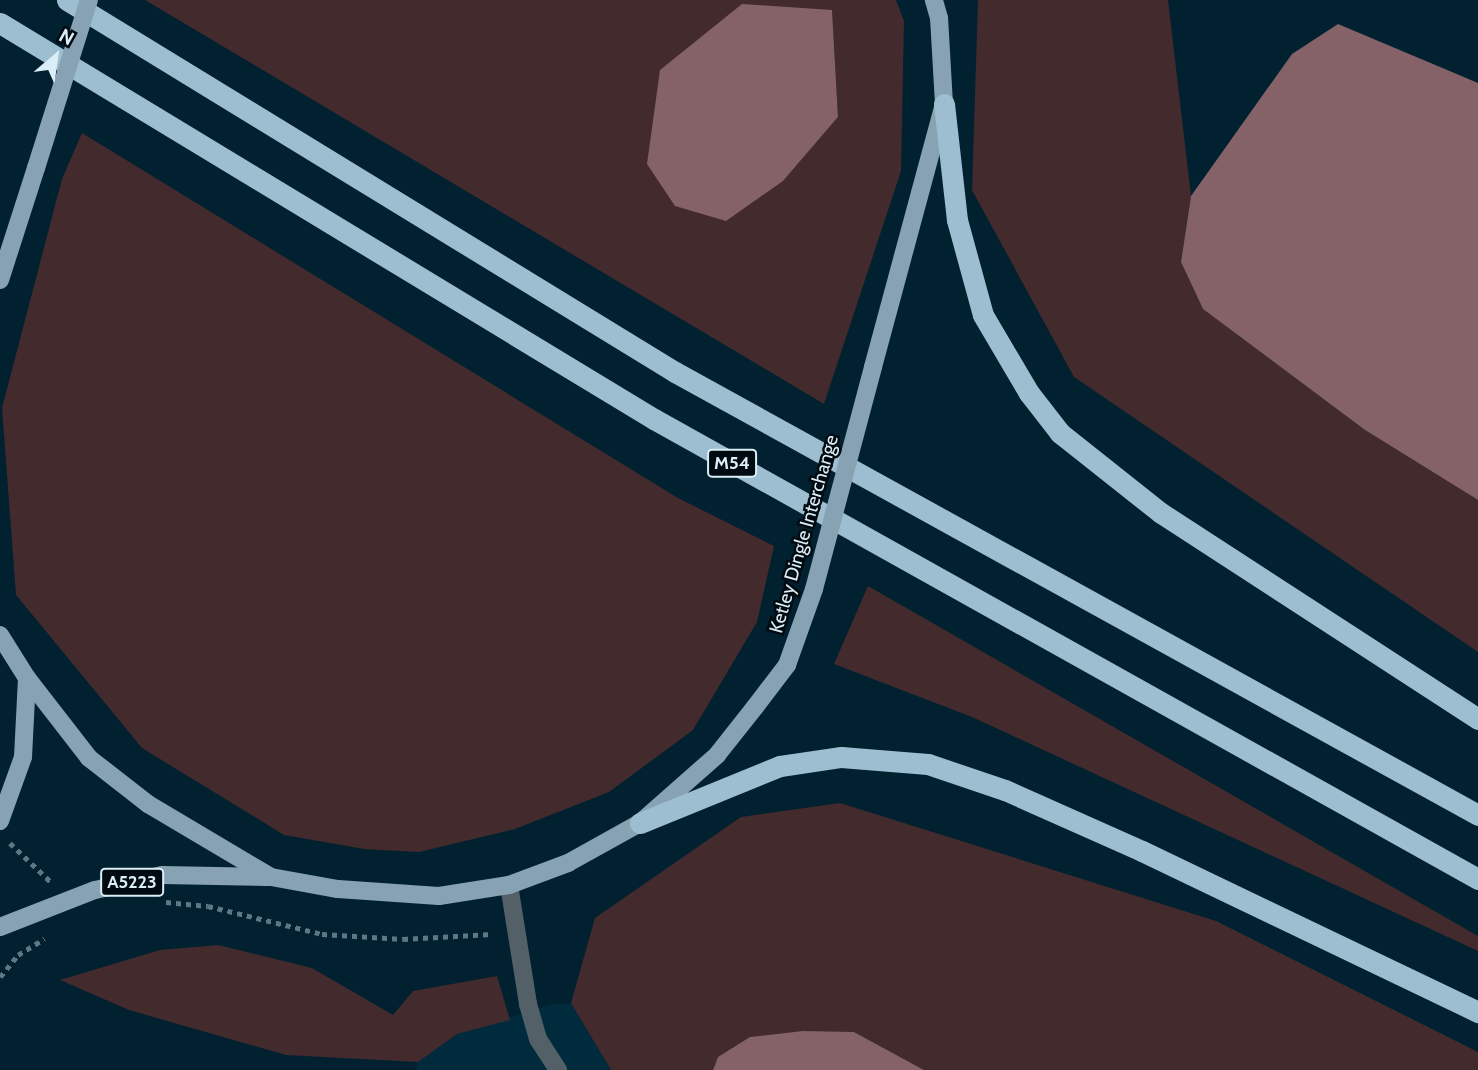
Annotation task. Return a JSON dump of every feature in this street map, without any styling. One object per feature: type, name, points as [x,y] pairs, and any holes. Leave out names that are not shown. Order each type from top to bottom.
[{"type":"highway","name":"M54","points":[[67,0],[675,372],[1478,816]]},
{"type":"highway","name":"M54","points":[[0,23],[654,419],[1478,879]]},
{"type":"highway","points":[[944,104],[957,220],[983,316],[1028,393],[1060,433],[1161,513],[1478,719]]},
{"type":"highway","points":[[640,823],[780,766],[841,757],[928,764],[1005,790],[1142,851],[1478,1012]]},
{"type":"main road","points":[[0,281],[89,0]]},
{"type":"main road","name":"Ketley Dingle Interchange","points":[[0,635],[27,678],[89,758],[148,804],[271,877],[338,889],[439,896],[509,885],[568,863],[640,823],[717,755],[787,665],[814,589],[944,104],[939,18],[933,0]]},
{"type":"main road","points":[[0,821],[23,757],[27,678]]},
{"type":"main road","name":"A5223","points":[[0,927],[66,899],[162,875],[271,877]]},
{"type":"lane","points":[[509,885],[514,937],[538,1039],[558,1070]]},
{"type":"path","points":[[0,837],[19,850],[66,899]]},
{"type":"path","points":[[152,901],[208,906],[322,934],[402,939],[487,933],[514,937]]},
{"type":"path","points":[[0,977],[19,955],[49,935]]},
{"type":"shaded area","points":[[145,0],[896,0],[904,21],[901,171],[824,404]],"holes":[[[832,10],[838,117],[783,181]]]},
{"type":"shaded area","points":[[978,0],[1168,0],[1191,196],[1181,262],[1203,309],[1365,430],[1478,500],[1478,652],[1074,377],[972,190]]},
{"type":"shaded area","points":[[742,4],[832,10],[838,117],[783,181],[726,221],[675,206],[647,164],[660,70]]},
{"type":"shaded area","points":[[1338,24],[1478,83],[1478,500],[1365,430],[1203,309],[1181,262],[1191,196],[1292,54]]},
{"type":"shaded area","points":[[82,133],[678,498],[774,546],[757,622],[693,730],[609,792],[515,829],[419,852],[364,849],[284,835],[142,748],[16,595],[2,408],[62,179]]},
{"type":"shaded area","points":[[868,586],[1478,936],[1478,951],[972,717],[834,664]]},
{"type":"shaded area","points":[[840,803],[1216,921],[1478,1052],[1478,1070],[924,1070],[854,1032],[718,1057],[713,1070],[611,1070],[571,1003],[595,918],[741,817]]},
{"type":"shaded area","points":[[218,945],[312,968],[393,1015],[413,991],[497,976],[510,1020],[457,1034],[418,1062],[286,1055],[129,1010],[60,980],[160,950]]},
{"type":"shaded area","points":[[571,1003],[611,1070],[416,1070],[418,1062],[457,1034],[553,1004]]},
{"type":"shaded area","points":[[803,1031],[854,1032],[924,1070],[713,1070],[718,1057],[750,1037]]}]
